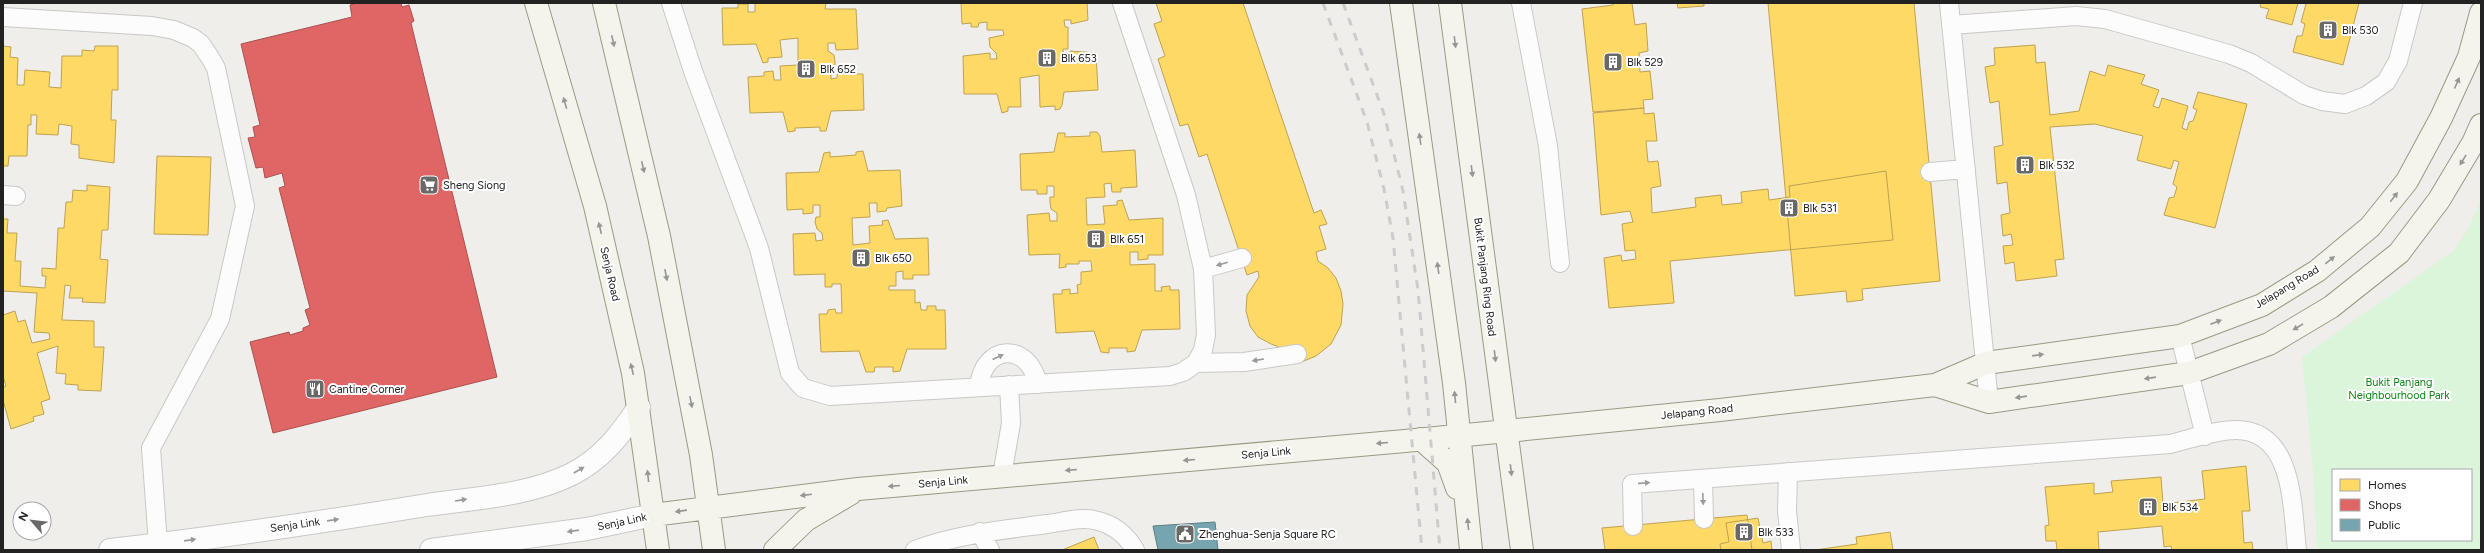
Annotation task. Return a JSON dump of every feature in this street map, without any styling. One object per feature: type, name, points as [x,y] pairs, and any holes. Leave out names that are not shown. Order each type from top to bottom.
[{"type":"street","name":"Senja Road","points":[[536,3],[595,206],[640,407],[658,550]]},
{"type":"street","points":[[604,3],[659,236],[701,455],[714,550]]},
{"type":"street","points":[[1401,3],[1452,376],[1471,550]]},
{"type":"street","name":"Bukit Panjang Ring Road","points":[[1450,3],[1522,550]]},
{"type":"street","name":"Jelapang Road","points":[[1458,436],[1720,410],[1935,385],[1986,363],[2180,336],[2262,304],[2317,271],[2370,227],[2407,181],[2441,118],[2469,57],[2481,13]]},
{"type":"street","name":"Jelapang Road","points":[[1935,385],[1988,402],[2189,373],[2269,344],[2331,306],[2399,252],[2440,200],[2473,143],[2481,125]]},
{"type":"street","name":"Senja Link","points":[[110,550],[369,514],[544,486],[572,474],[597,459],[614,443],[640,407]]},
{"type":"street","name":"Senja Link","points":[[431,550],[587,529],[653,515],[709,507],[858,489],[1458,436]]},
{"type":"street","points":[[1421,440],[1448,463],[1459,492],[1466,499]]},
{"type":"street","points":[[775,550],[806,520],[858,489]]},
{"type":"lane","points":[[671,3],[693,71],[759,248],[787,365],[794,379],[803,388],[830,396],[1170,376],[1183,372],[1196,363],[1203,350],[1206,335],[1203,270],[1186,195],[1122,3]]},
{"type":"lane","points":[[1521,3],[1548,146],[1560,263]]},
{"type":"lane","points":[[1949,3],[1986,363],[1988,402]]},
{"type":"lane","points":[[1951,25],[2076,16],[2105,19],[2229,54],[2251,62],[2304,95],[2322,101],[2345,104],[2366,96],[2386,82],[2398,61],[2413,3]]},
{"type":"lane","points":[[3,17],[152,26],[174,30],[184,33],[201,44],[216,68],[245,206],[220,319],[151,448],[158,544]]},
{"type":"lane","points":[[1930,172],[1966,169]]},
{"type":"lane","points":[[1203,270],[1242,258]]},
{"type":"lane","points":[[2180,336],[2205,436]]},
{"type":"lane","points":[[979,387],[980,375],[985,365],[996,356],[1009,352],[1020,355],[1029,363],[1035,373],[1038,384]]},
{"type":"lane","points":[[1196,363],[1244,362],[1297,354]]},
{"type":"lane","points":[[1002,476],[1011,423],[1009,385]]},
{"type":"lane","points":[[1633,526],[1632,484],[2170,444],[2237,430],[2249,432],[2271,444],[2278,454],[2289,482],[2297,550]]},
{"type":"lane","points":[[1788,472],[1787,511],[1791,550]]},
{"type":"lane","points":[[1702,479],[1704,519]]},
{"type":"lane","points":[[915,550],[980,532],[1090,519],[1116,529],[1125,535],[1135,550]]},
{"type":"lane","points":[[980,532],[990,550]]},
{"type":"green space","name":"Bukit Panjang Neighbourhood Park","points":[[2481,200],[2481,550],[2317,550],[2313,472],[2302,357],[2452,252],[2467,231]]},
{"type":"building: Homes","name":"Blk 652","points":[[755,3],[826,3],[825,9],[856,9],[858,49],[836,50],[835,43],[828,43],[828,51],[834,55],[835,62],[835,67],[831,67],[831,79],[837,78],[838,71],[848,70],[848,74],[863,74],[864,110],[831,111],[826,131],[820,131],[820,127],[795,128],[795,131],[788,132],[783,112],[750,113],[748,77],[764,76],[764,72],[773,71],[774,80],[781,80],[780,66],[798,65],[798,38],[780,40],[782,57],[768,58],[768,62],[763,63],[756,44],[723,45],[722,8],[738,8],[738,4],[748,4],[748,12],[755,12]]},
{"type":"building: Homes","name":"Blk 653","points":[[961,3],[1087,3],[1088,20],[1071,24],[1071,20],[1064,20],[1065,27],[1068,27],[1068,49],[1063,49],[1063,58],[1070,57],[1070,51],[1096,53],[1098,90],[1064,92],[1060,109],[1055,110],[1055,106],[1040,107],[1039,75],[1020,78],[1021,107],[1008,107],[1008,111],[1002,113],[997,94],[964,94],[963,56],[990,53],[990,59],[997,59],[996,53],[990,47],[989,38],[1004,35],[1003,30],[987,30],[987,22],[979,23],[978,27],[971,27],[971,23],[962,24]]},
{"type":"building: Homes","points":[[1156,3],[1243,3],[1314,213],[1321,210],[1327,224],[1319,226],[1326,249],[1316,252],[1318,261],[1328,268],[1336,278],[1341,291],[1343,304],[1341,325],[1331,344],[1316,356],[1299,363],[1296,347],[1282,348],[1271,344],[1258,337],[1250,326],[1246,311],[1247,295],[1259,277],[1258,271],[1247,275],[1207,154],[1199,157],[1188,124],[1180,126],[1158,59],[1165,56],[1154,24],[1162,21]]},
{"type":"building: Homes","name":"Blk 529","points":[[1613,3],[1632,3],[1635,25],[1646,23],[1648,51],[1639,53],[1640,72],[1650,71],[1653,99],[1643,100],[1644,108],[1593,112],[1582,9],[1613,5]]},
{"type":"building: Homes","points":[[1677,3],[1704,3],[1704,6],[1678,8]]},
{"type":"building: Homes","points":[[1768,3],[1914,3],[1940,281],[1862,289],[1863,300],[1847,302],[1846,291],[1795,296]]},
{"type":"building: Homes","points":[[2261,3],[2298,3],[2292,25],[2266,18],[2269,9],[2260,7]]},
{"type":"building: Homes","name":"Blk 530","points":[[2302,3],[2359,3],[2343,65],[2293,52],[2297,36],[2302,36],[2305,24],[2301,22],[2306,4]]},
{"type":"building: Homes","name":"Blk 532","points":[[2035,45],[2036,63],[2045,62],[2050,115],[2079,111],[2090,71],[2105,76],[2108,65],[2145,75],[2141,84],[2159,90],[2153,106],[2159,108],[2162,98],[2188,106],[2182,128],[2187,130],[2189,122],[2193,121],[2197,110],[2193,108],[2198,92],[2247,104],[2215,228],[2164,215],[2169,198],[2174,197],[2177,187],[2173,184],[2179,162],[2174,160],[2171,169],[2137,160],[2143,136],[2095,124],[2050,127],[2064,259],[2055,260],[2057,276],[2016,281],[2014,262],[2005,264],[2003,246],[2013,245],[2011,234],[2003,236],[2001,215],[2010,213],[2007,182],[1997,184],[1994,147],[2003,145],[1999,101],[1990,103],[1985,67],[1995,65],[1994,48]]},
{"type":"building: Homes","points":[[3,46],[11,47],[10,57],[18,58],[17,85],[24,85],[25,70],[50,72],[49,87],[61,88],[62,56],[82,56],[82,50],[94,51],[95,46],[118,46],[118,90],[112,90],[111,120],[116,120],[114,163],[79,158],[79,145],[71,144],[72,126],[59,124],[58,135],[36,134],[37,115],[31,115],[31,125],[28,125],[27,156],[9,156],[8,166],[3,166]]},
{"type":"building: Homes","name":"Blk 531","points":[[1644,108],[1644,114],[1654,113],[1657,141],[1646,141],[1648,162],[1658,161],[1661,186],[1651,188],[1652,213],[1696,207],[1695,198],[1721,195],[1722,205],[1742,203],[1741,192],[1768,189],[1769,200],[1790,197],[1789,186],[1886,171],[1893,240],[1670,261],[1674,303],[1609,308],[1604,258],[1621,255],[1622,261],[1636,259],[1635,250],[1625,251],[1622,224],[1633,222],[1630,211],[1601,215],[1593,113]]},
{"type":"building: Homes","name":"Blk 651","points":[[1090,132],[1097,132],[1100,136],[1102,152],[1135,150],[1137,187],[1121,188],[1121,192],[1112,192],[1111,183],[1104,184],[1105,197],[1086,198],[1087,225],[1105,224],[1103,206],[1117,205],[1117,201],[1122,200],[1129,220],[1163,218],[1163,255],[1148,255],[1148,259],[1138,260],[1138,252],[1130,252],[1130,265],[1155,264],[1155,291],[1162,291],[1161,287],[1170,286],[1170,290],[1179,290],[1180,329],[1142,330],[1135,351],[1127,352],[1127,348],[1109,348],[1109,353],[1101,352],[1094,331],[1056,333],[1053,294],[1062,294],[1062,290],[1070,289],[1070,294],[1078,293],[1077,285],[1081,284],[1081,272],[1092,271],[1091,261],[1079,261],[1079,264],[1066,264],[1066,267],[1059,268],[1060,254],[1029,255],[1027,215],[1049,213],[1050,221],[1057,221],[1057,213],[1051,209],[1050,202],[1050,197],[1054,197],[1054,186],[1047,186],[1047,194],[1037,194],[1037,190],[1021,190],[1020,154],[1054,152],[1058,133],[1065,133],[1065,137],[1090,136]]},
{"type":"building: Homes","name":"Blk 650","points":[[863,151],[868,171],[900,170],[902,206],[887,208],[886,211],[877,212],[877,203],[869,203],[870,217],[852,218],[853,245],[870,243],[869,226],[883,225],[882,221],[888,220],[895,239],[928,238],[929,275],[913,275],[913,279],[903,279],[903,271],[896,272],[896,286],[889,286],[889,290],[915,290],[915,303],[920,302],[921,310],[927,310],[927,306],[936,306],[936,310],[945,310],[946,349],[907,349],[900,371],[893,372],[893,367],[875,367],[874,372],[866,372],[859,351],[821,352],[819,314],[827,314],[828,310],[835,309],[836,313],[842,313],[841,284],[832,284],[832,287],[825,287],[825,274],[794,275],[793,234],[815,233],[816,241],[823,240],[822,233],[817,229],[815,222],[816,217],[820,217],[820,205],[813,205],[813,213],[803,214],[803,209],[787,210],[786,173],[819,172],[824,153],[830,152],[830,157],[856,155],[856,152]]},
{"type":"building: Homes","points":[[157,156],[211,157],[208,235],[154,234]]},
{"type":"building: Homes","points":[[87,185],[110,187],[108,230],[102,230],[100,259],[108,260],[105,303],[82,302],[83,298],[69,298],[71,286],[65,285],[62,320],[94,321],[94,347],[104,347],[101,391],[78,390],[78,385],[65,384],[66,374],[56,373],[58,346],[37,353],[50,399],[41,402],[44,414],[33,417],[34,421],[11,429],[3,400],[3,387],[6,386],[3,376],[3,315],[15,311],[18,322],[25,320],[32,343],[50,339],[49,333],[34,332],[37,293],[3,291],[3,219],[8,219],[7,233],[17,233],[15,261],[21,261],[20,286],[45,288],[46,276],[42,276],[42,268],[56,269],[58,228],[64,228],[66,202],[72,202],[73,190],[87,191]]},
{"type":"building: Homes","name":"Blk 534","points":[[2246,466],[2250,511],[2242,511],[2244,543],[2252,542],[2253,550],[2172,550],[2171,546],[2164,547],[2162,526],[2098,532],[2099,550],[2057,550],[2056,541],[2046,541],[2045,526],[2049,525],[2045,487],[2094,483],[2094,494],[2113,492],[2111,481],[2161,477],[2163,504],[2205,499],[2202,471]]},
{"type":"building: Homes","points":[[1747,515],[1752,550],[1605,550],[1602,528]]},
{"type":"building: Homes","name":"Blk 533","points":[[1758,518],[1763,543],[1771,541],[1772,550],[1721,550],[1720,544],[1729,542],[1726,523]]},
{"type":"building: Homes","name":"Blk 533","points":[[1890,532],[1893,550],[1815,550],[1857,544],[1856,537]]},
{"type":"building: Homes","points":[[1094,537],[1099,550],[1062,550]]},
{"type":"building: Shops","points":[[357,3],[401,3],[402,7],[409,5],[414,21],[411,23],[497,377],[273,433],[250,342],[289,332],[290,335],[303,331],[303,328],[310,325],[305,310],[310,308],[279,188],[285,186],[282,173],[265,178],[263,167],[256,168],[248,138],[255,137],[253,127],[260,125],[241,44],[352,17],[350,5]]},
{"type":"building: Public","name":"Zhenghua-Senja Square RC","points":[[1215,522],[1218,550],[1158,550],[1153,526]]},
{"type":"railway","points":[[1323,3],[1367,122],[1384,189],[1393,238],[1422,550]]},
{"type":"railway","points":[[1343,3],[1384,114],[1403,191],[1418,290],[1440,550]]},
{"type":"place","name":"Blk 530","points":[[2328,30]]},
{"type":"place","name":"Blk 653","points":[[1047,58]]},
{"type":"place","name":"Blk 529","points":[[1613,62]]},
{"type":"place","name":"Blk 652","points":[[806,69]]},
{"type":"place","name":"Blk 532","points":[[2025,165]]},
{"type":"place","name":"Sheng Siong","points":[[429,185]]},
{"type":"place","name":"Blk 531","points":[[1789,208]]},
{"type":"place","name":"Blk 651","points":[[1096,239]]},
{"type":"place","name":"Blk 650","points":[[861,258]]},
{"type":"place","name":"Cantine Corner","points":[[315,389]]},
{"type":"place","name":"Blk 534","points":[[2148,507]]},
{"type":"place","name":"Blk 533","points":[[1744,532]]},
{"type":"place","name":"Zhenghua-Senja Square RC","points":[[1185,534]]}]
